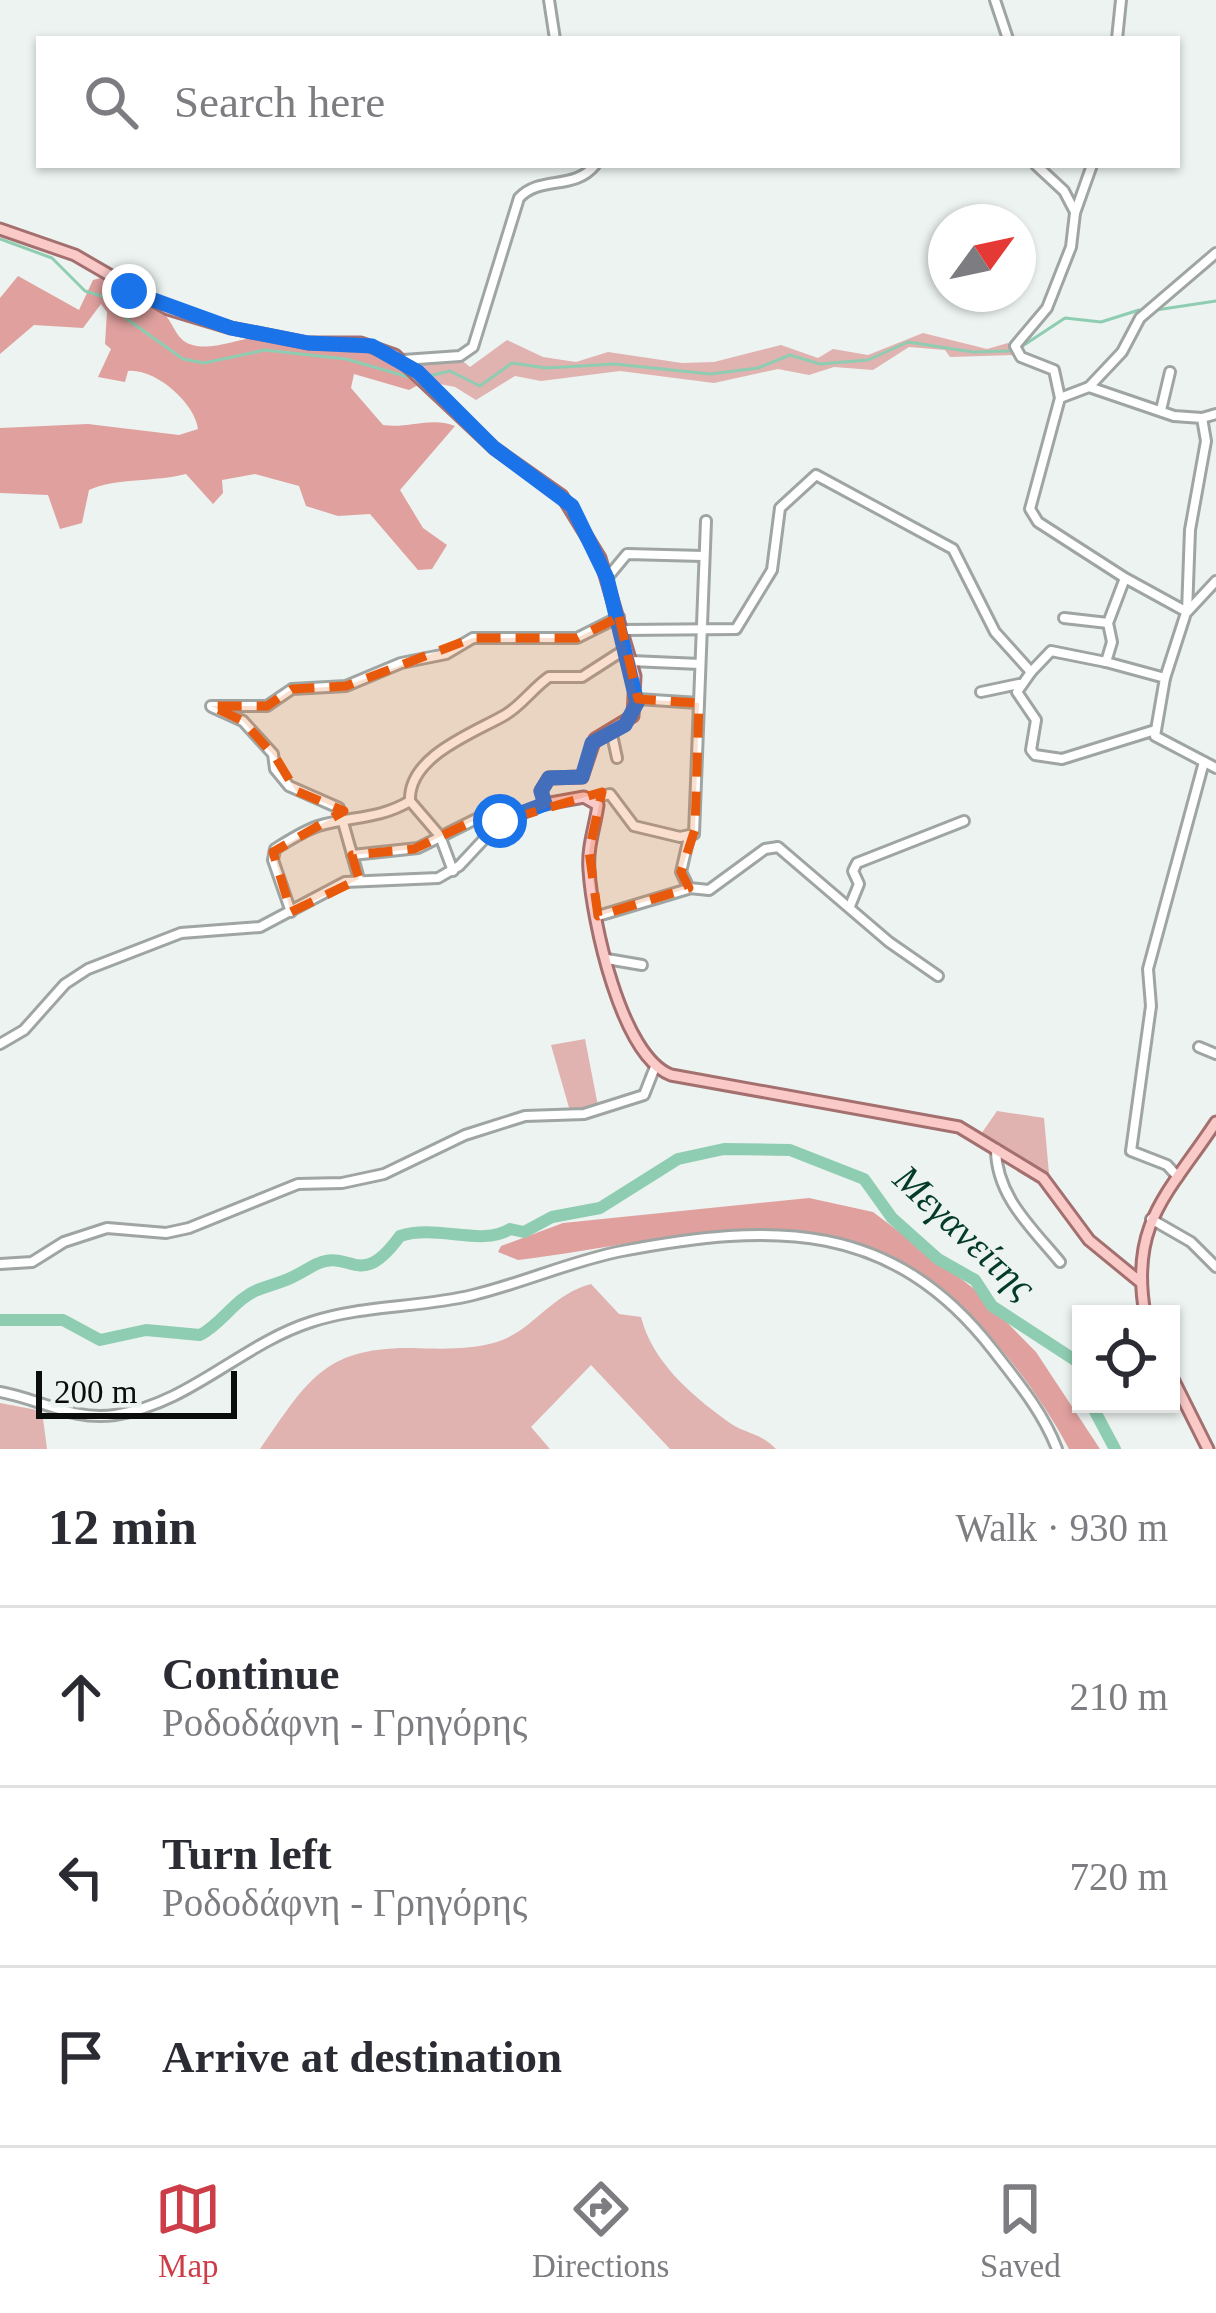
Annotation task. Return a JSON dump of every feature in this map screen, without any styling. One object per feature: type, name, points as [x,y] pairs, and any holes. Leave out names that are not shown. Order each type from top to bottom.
[{"type":"main road","points":[[0,229],[57,246],[168,309],[292,340],[361,344],[403,360],[494,448],[572,506],[607,578],[637,699],[630,720],[592,743],[582,777],[544,781],[545,804],[592,798],[598,812],[588,868],[598,916],[623,1015],[655,1067],[671,1076],[935,1120],[996,1148],[1043,1178],[1084,1236],[1139,1280]]},
{"type":"main road","points":[[1143,1305],[1140,1251],[1151,1219],[1216,1122]]},
{"type":"main road","points":[[1180,1393],[1208,1449]]},
{"type":"street","points":[[549,0],[555,36]]},
{"type":"street","points":[[995,0],[1007,36]]},
{"type":"street","points":[[1117,36],[1121,0]]},
{"type":"street","points":[[403,360],[460,356],[473,347],[519,198],[538,184],[583,177],[592,168]]},
{"type":"street","points":[[1039,168],[1064,191],[1075,213]]},
{"type":"street","points":[[1091,168],[1075,213],[1074,236],[1047,308],[1015,346],[1021,357],[1054,370],[1060,398],[1030,509],[1038,522],[1186,614]]},
{"type":"street","points":[[1060,398],[1089,387],[1122,352],[1140,318],[1216,253]]},
{"type":"street","points":[[1161,410],[1170,372]]},
{"type":"street","points":[[1089,387],[1161,410],[1202,418],[1216,414]]},
{"type":"street","points":[[1152,731],[1186,614],[1189,543],[1211,440],[1202,418]]},
{"type":"street","points":[[622,630],[700,633],[740,626],[775,562],[779,508],[811,476],[822,475],[953,549],[995,632],[1031,672]]},
{"type":"street","points":[[689,888],[681,872],[695,829],[706,521]]},
{"type":"street","points":[[607,578],[627,554],[703,556]]},
{"type":"street","points":[[1106,662],[1112,642],[1108,623],[1125,578]]},
{"type":"street","points":[[1186,614],[1216,581]]},
{"type":"street","points":[[359,879],[335,803],[296,791],[282,780],[273,754],[242,721],[211,706],[267,706],[292,689],[346,686],[401,663],[446,655],[473,638],[577,638],[619,617]]},
{"type":"street","points":[[1064,618],[1108,623]]},
{"type":"street","points":[[291,912],[273,852],[316,826],[378,818],[410,801],[416,779],[460,738],[511,712],[549,677],[582,676],[627,648]]},
{"type":"street","points":[[981,692],[1019,684],[1052,651],[1165,677]]},
{"type":"street","points":[[631,661],[700,664]]},
{"type":"street","points":[[1019,684],[1019,696],[1036,720],[1031,750],[1035,755],[1062,759],[1152,731]]},
{"type":"street","points":[[637,699],[699,703]]},
{"type":"street","points":[[611,730],[617,758]]},
{"type":"street","points":[[1152,731],[1161,742],[1216,768]]},
{"type":"street","points":[[1179,1178],[1167,1165],[1132,1150],[1151,1006],[1148,969],[1204,762]]},
{"type":"street","points":[[592,798],[610,794],[634,826],[689,837]]},
{"type":"street","points":[[410,801],[440,836],[453,871]]},
{"type":"street","points":[[0,1044],[35,1021],[65,984],[88,969],[166,937],[249,930],[291,912],[326,889],[359,879],[418,882],[453,871],[500,821],[545,804]]},
{"type":"street","points":[[352,855],[414,850],[482,816],[500,821]]},
{"type":"street","points":[[850,906],[859,884],[853,871],[857,863],[964,821]]},
{"type":"street","points":[[598,916],[689,888],[709,890],[773,846],[889,943],[938,976]]},
{"type":"street","points":[[608,959],[642,964]]},
{"type":"street","points":[[1199,1047],[1216,1054]]},
{"type":"street","points":[[0,1264],[32,1262],[88,1232],[121,1227],[166,1234],[298,1184],[371,1178],[465,1135],[525,1116],[580,1114],[632,1102],[644,1095],[655,1067]]},
{"type":"street","points":[[996,1148],[997,1170],[1011,1202],[1060,1262]]},
{"type":"street","points":[[1151,1219],[1194,1244],[1216,1267]]},
{"type":"street","points":[[0,1392],[84,1416],[118,1415],[191,1387],[258,1342],[312,1321],[477,1294],[619,1252],[730,1238],[797,1238],[864,1249],[938,1288],[1022,1388],[1058,1449]]},
{"type":"highlighted area","points":[[619,617],[638,699],[699,703],[695,829],[681,872],[689,888],[598,916],[589,851],[602,792],[500,822],[488,814],[414,849],[352,855],[359,879],[291,912],[273,852],[344,811],[296,791],[276,758],[243,721],[211,706],[267,706],[292,689],[346,686],[473,638],[577,638]]},
{"type":"shaded area","points":[[18,276],[79,310],[93,280],[101,278],[161,312],[181,338],[197,346],[253,338],[318,340],[370,351],[408,371],[418,385],[409,390],[354,374],[351,388],[383,425],[437,422],[455,426],[400,490],[423,528],[447,545],[432,569],[418,570],[370,514],[338,516],[306,506],[299,486],[255,474],[222,480],[223,493],[213,504],[186,474],[99,486],[89,490],[82,523],[60,529],[48,495],[0,493],[0,428],[88,424],[179,435],[198,429],[182,398],[150,375],[128,371],[125,382],[98,377],[111,349],[105,344],[107,312],[101,304],[83,328],[34,325],[0,354],[0,298]]},
{"type":"shaded area","points":[[923,333],[987,349],[1008,343],[1014,355],[950,357],[945,350],[909,347],[873,370],[834,367],[809,375],[778,369],[714,383],[620,371],[541,381],[515,376],[476,400],[455,387],[435,383],[420,364],[459,358],[470,367],[507,340],[543,357],[576,362],[608,352],[682,363],[714,362],[781,345],[818,358],[833,349],[868,355]]},
{"type":"shaded area","points":[[585,1039],[598,1106],[570,1111],[551,1045]]},
{"type":"shaded area","points":[[997,1111],[1044,1118],[1049,1174],[981,1134]]},
{"type":"shaded area","points":[[809,1198],[873,1212],[973,1288],[1036,1352],[1100,1449],[1069,1449],[1027,1382],[977,1322],[926,1277],[873,1249],[818,1234],[761,1230],[702,1233],[518,1260],[498,1252],[501,1246],[563,1223]]},
{"type":"shaded area","points":[[591,1284],[619,1314],[641,1317],[663,1362],[700,1400],[776,1449],[670,1449],[591,1365],[531,1427],[550,1449],[260,1449],[305,1387],[337,1362],[382,1349],[497,1342],[564,1296]]},
{"type":"shaded area","points":[[0,1403],[42,1411],[47,1449],[0,1449]]},
{"type":"waterway","points":[[0,239],[52,258],[85,291],[111,299],[127,319],[183,359],[204,363],[265,350],[346,359],[412,378]]},
{"type":"waterway","points":[[1156,310],[1216,301]]},
{"type":"waterway","points":[[1021,347],[1065,318],[1101,322],[1139,310]]},
{"type":"waterway","points":[[429,376],[450,371],[480,386],[512,363],[546,368],[615,364],[710,374],[758,368],[790,355],[820,364],[868,360],[908,342],[973,352],[1009,351]]},
{"type":"waterway","name":"Μεγανείτης","points":[[0,1320],[63,1320],[100,1340],[146,1330],[200,1335],[251,1293],[325,1261],[374,1262],[400,1236],[524,1232],[552,1217],[600,1208],[678,1159],[724,1149],[790,1150],[864,1179],[892,1218],[938,1259],[975,1280],[992,1306],[1072,1358]]},
{"type":"waterway","name":"Μεγανείτης","points":[[1096,1413],[1115,1449]]},
{"type":"route","points":[[129,291],[168,309],[231,328],[308,343],[352,342],[394,355],[418,372],[494,448],[572,506],[607,578],[635,676],[637,703],[625,725],[592,743],[585,775],[549,778],[541,791],[545,804],[500,821]]}]
